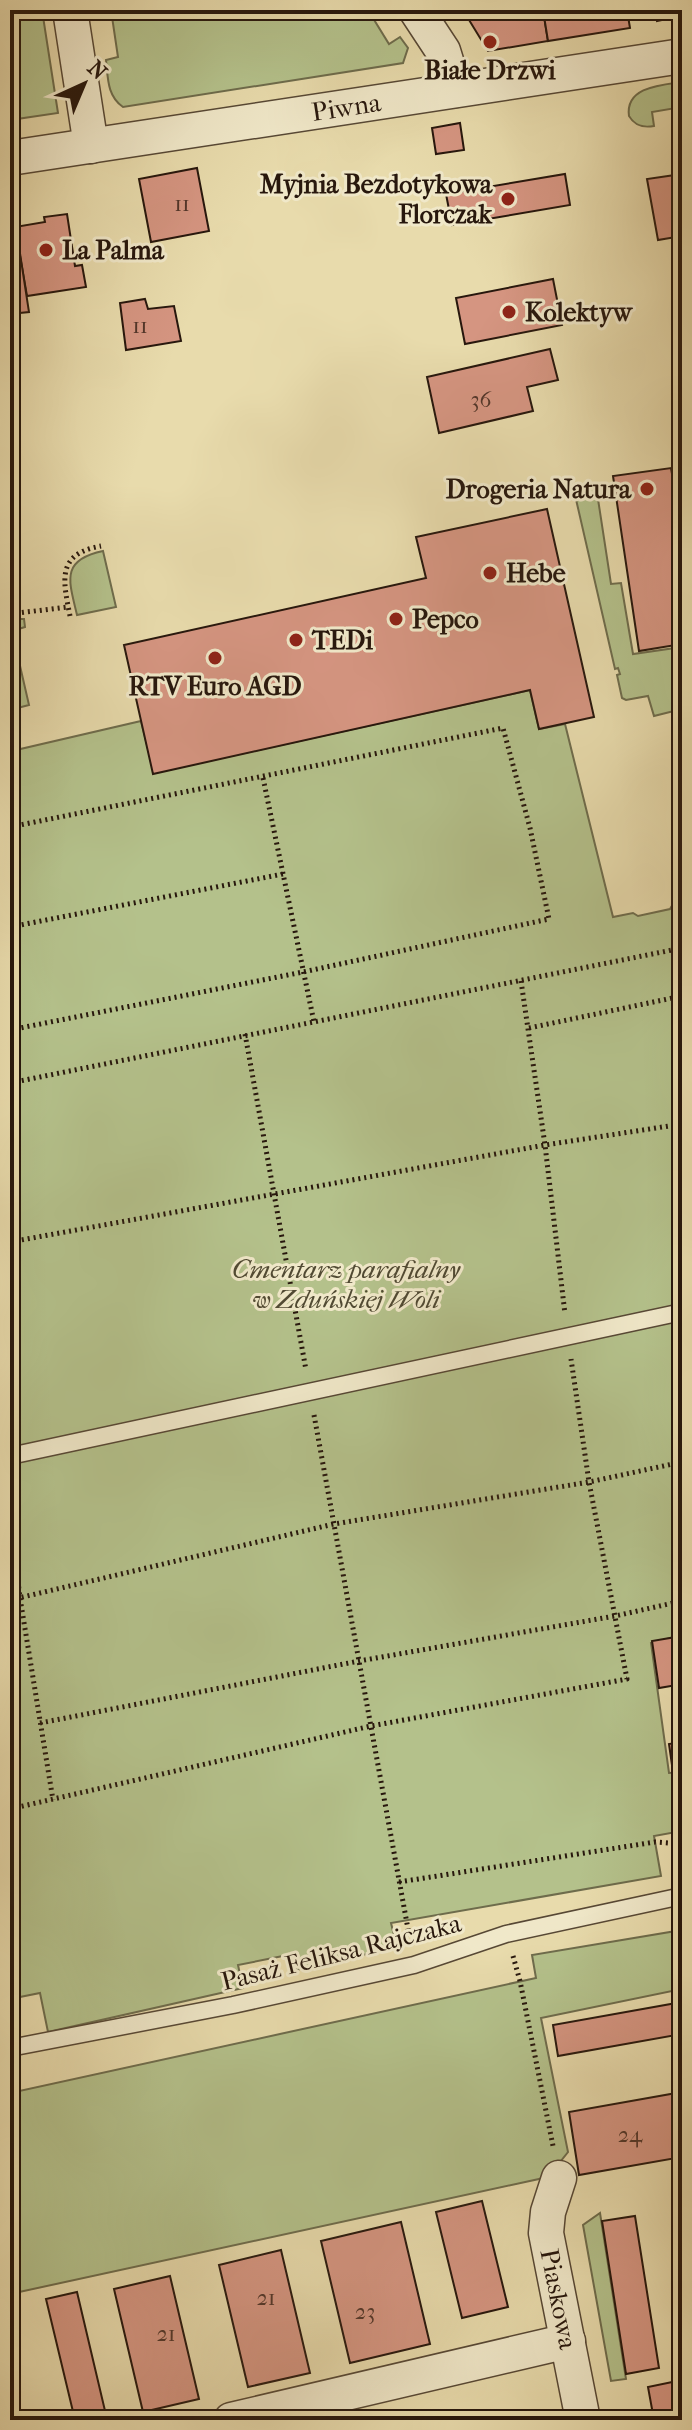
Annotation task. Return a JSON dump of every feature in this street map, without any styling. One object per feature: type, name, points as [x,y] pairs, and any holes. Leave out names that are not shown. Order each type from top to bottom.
[{"type":"street","points":[[70,10],[91,146]]},
{"type":"street","points":[[416,10],[443,51],[455,90]]},
{"type":"street","name":"Piwna","points":[[10,158],[682,56]]},
{"type":"street","name":"Piaskowa","points":[[559,2178],[548,2212],[546,2233],[583,2420]]},
{"type":"street","points":[[231,2420],[568,2341]]},
{"type":"lane","points":[[10,1456],[682,1312]]},
{"type":"lane","name":"Pasaż Feliksa Rajczaka","points":[[10,2048],[233,2005],[414,1965],[506,1934],[682,1896]]},
{"type":"path","points":[[70,616],[63,577],[66,568],[82,552],[101,546]]},
{"type":"path","points":[[10,614],[68,607]]},
{"type":"path","points":[[10,827],[503,728],[530,828],[549,919],[10,1030]]},
{"type":"path","points":[[263,778],[314,1022]]},
{"type":"path","points":[[10,927],[283,874]]},
{"type":"path","points":[[10,1048],[13,1083],[682,948]]},
{"type":"path","points":[[529,1028],[682,996]]},
{"type":"path","points":[[245,1034],[414,1965]]},
{"type":"path","points":[[10,1242],[682,1124]]},
{"type":"path","points":[[10,1600],[334,1524],[589,1482],[682,1462]]},
{"type":"path","points":[[10,1515],[20,1598],[53,1800]]},
{"type":"path","points":[[40,1723],[682,1601]]},
{"type":"path","points":[[10,1809],[371,1726],[627,1679]]},
{"type":"path","points":[[399,1882],[655,1842],[682,1844]]},
{"type":"path","points":[[506,1934],[520,1981],[559,2178]]},
{"type":"path","points":[[10,2410],[24,2420]]},
{"type":"green space","points":[[10,10],[42,10],[58,113],[10,120]]},
{"type":"green space","points":[[111,10],[368,10],[389,44],[400,37],[408,48],[403,63],[123,107],[114,98],[108,80],[106,60],[118,57]]},
{"type":"green space","points":[[682,82],[682,107],[652,112],[654,126],[640,126],[629,116],[629,106],[638,93],[655,86]]},
{"type":"green space","points":[[596,486],[611,584],[621,583],[633,654],[682,647],[682,709],[654,716],[648,696],[622,698],[617,675],[620,674],[618,668],[615,669],[575,495]]},
{"type":"green space","points":[[103,551],[116,607],[77,615],[70,582],[74,566],[89,555]]},
{"type":"green space","points":[[24,619],[25,627],[12,631],[29,705],[10,710],[10,620]]},
{"type":"green space","name":"Cmentarz parafialny w Zduńskiej Woli","points":[[530,690],[539,729],[565,724],[613,917],[633,913],[638,916],[670,909],[673,904],[682,902],[682,1635],[651,1643],[669,1773],[682,1772],[682,1831],[654,1836],[661,1876],[391,1923],[397,1947],[296,1970],[293,1954],[238,1965],[243,1988],[48,2032],[40,1993],[10,1999],[10,727],[16,750],[141,721],[154,773]]},
{"type":"green space","points":[[682,1930],[682,1989],[541,2018],[568,2152],[548,2177],[10,2294],[10,2093],[536,1978],[532,1955]]},
{"type":"green space","points":[[600,2213],[626,2379],[611,2381],[583,2225]]},
{"type":"building","points":[[477,10],[543,10],[548,41],[488,51],[466,15]]},
{"type":"building","points":[[543,10],[627,10],[630,28],[548,41]]},
{"type":"building","points":[[655,10],[674,10],[676,17],[657,21]]},
{"type":"building","points":[[460,123],[464,150],[436,154],[432,128]]},
{"type":"building","points":[[197,168],[209,231],[151,242],[139,179]]},
{"type":"building","name":"Myjnia Bezdotykowa Florczak","points":[[565,174],[570,205],[452,225],[446,194]]},
{"type":"building","points":[[682,174],[682,236],[658,240],[647,179]]},
{"type":"building","name":"La Palma","points":[[67,214],[75,266],[82,265],[86,287],[27,296],[15,227],[45,222],[44,217]]},
{"type":"building","points":[[17,234],[29,312],[10,314],[10,235]]},
{"type":"building","name":"Kolektyw","points":[[553,279],[562,325],[465,344],[456,298]]},
{"type":"building","points":[[145,299],[148,309],[174,306],[181,341],[126,350],[120,303]]},
{"type":"building","points":[[550,349],[558,380],[527,387],[533,411],[439,433],[427,377]]},
{"type":"building","points":[[671,468],[675,491],[682,490],[682,644],[639,651],[613,476]]},
{"type":"building","points":[[547,509],[594,717],[539,729],[530,690],[153,774],[124,645],[426,578],[416,537]]},
{"type":"building","points":[[682,1636],[682,1667],[676,1637]]},
{"type":"building","points":[[676,1637],[682,1670],[675,1672],[677,1685],[659,1688],[652,1641]]},
{"type":"building","points":[[682,1742],[682,1770],[673,1772],[669,1744]]},
{"type":"building","points":[[682,2002],[682,2034],[558,2056],[553,2025]]},
{"type":"building","points":[[682,2092],[682,2157],[579,2175],[569,2112]]},
{"type":"building","points":[[482,2201],[508,2307],[462,2318],[436,2212]]},
{"type":"building","points":[[635,2216],[659,2368],[626,2374],[602,2221]]},
{"type":"building","points":[[401,2222],[430,2344],[350,2363],[321,2241]]},
{"type":"building","points":[[281,2250],[310,2373],[248,2387],[219,2265]]},
{"type":"building","points":[[170,2276],[199,2399],[143,2412],[114,2289]]},
{"type":"building","points":[[77,2292],[106,2415],[83,2420],[75,2420],[46,2299]]},
{"type":"building","points":[[682,2380],[682,2420],[654,2420],[648,2387]]},
{"type":"place","name":"Białe Drzwi","points":[[490,42]]},
{"type":"place","name":"Myjnia Bezdotykowa Florczak","points":[[508,199]]},
{"type":"place","name":"La Palma","points":[[46,250]]},
{"type":"place","name":"Kolektyw","points":[[509,312]]},
{"type":"place","name":"Drogeria Natura","points":[[647,489]]},
{"type":"place","name":"Hebe","points":[[490,573]]},
{"type":"place","name":"Pepco","points":[[396,619]]},
{"type":"place","name":"TEDi","points":[[296,640]]},
{"type":"place","name":"RTV Euro AGD","points":[[215,658]]}]
